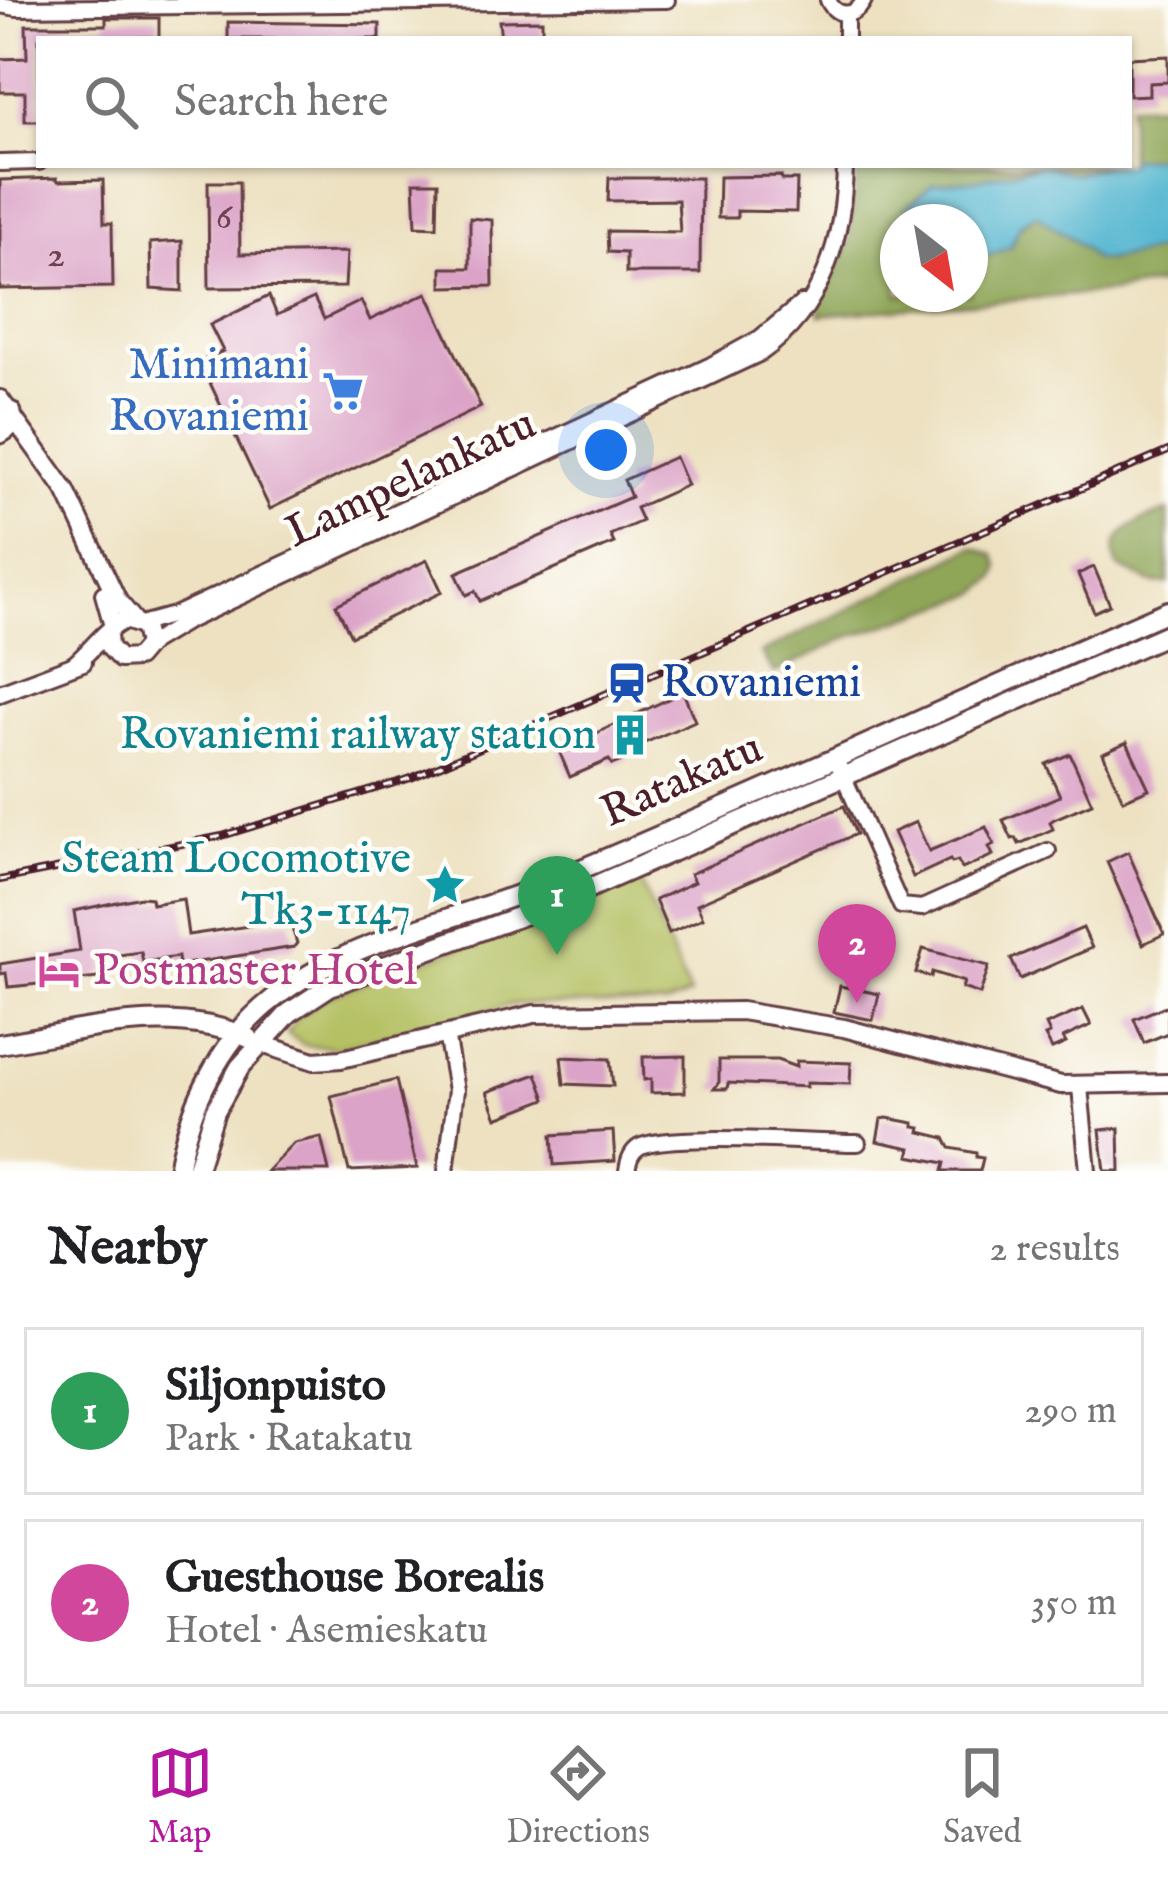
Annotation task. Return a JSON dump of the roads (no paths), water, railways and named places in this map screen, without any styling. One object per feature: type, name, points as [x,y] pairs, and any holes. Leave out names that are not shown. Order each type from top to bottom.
[{"type":"main road","name":"Ratakatu","points":[[178,1171],[184,1139],[215,1065],[267,1003],[329,962],[545,884],[1168,611]]},
{"type":"main road","name":"Ratakatu","points":[[196,1171],[215,1111],[259,1042],[289,1013],[330,986],[537,910],[1168,634]]},
{"type":"main road","points":[[0,1044],[167,1021],[209,1023],[259,1042]]},
{"type":"street","points":[[0,5],[667,0]]},
{"type":"street","points":[[828,0],[834,10],[846,14],[857,11],[864,0]]},
{"type":"street","points":[[846,14],[846,36]]},
{"type":"street","points":[[0,163],[36,162]]},
{"type":"street","name":"Lampelankatu","points":[[148,645],[187,622],[743,363],[789,331],[814,291],[839,236],[845,168]]},
{"type":"street","name":"Lampelankatu","points":[[137,622],[174,615],[711,364],[773,329],[814,291]]},
{"type":"street","points":[[0,693],[114,655],[133,660],[148,645],[147,633],[118,601],[65,491],[3,417]]},
{"type":"street","points":[[3,417],[71,521],[109,605],[108,643],[114,655]]},
{"type":"street","points":[[74,665],[111,630],[137,622]]},
{"type":"street","points":[[835,757],[897,901],[905,908],[922,908],[1048,851]]},
{"type":"street","points":[[259,1042],[314,1061],[550,1012],[773,1013],[1080,1088],[1168,1083]]},
{"type":"street","points":[[446,1034],[456,1090],[446,1171]]},
{"type":"street","points":[[1080,1088],[1088,1171]]},
{"type":"street","points":[[627,1171],[628,1160],[638,1147],[654,1143],[738,1139],[858,1143]]},
{"type":"water","points":[[1168,156],[1168,248],[1105,261],[1093,259],[1037,214],[1021,223],[1010,247],[988,256],[988,204],[910,204],[933,184],[1029,168],[1074,174],[1097,168],[1132,168],[1132,159]]},
{"type":"railway","points":[[0,880],[222,836],[411,778],[1168,451]]},
{"type":"place","name":"Minimani Rovaniemi","points":[[343,391]]},
{"type":"place","name":"Rovaniemi","points":[[627,683]]},
{"type":"place","name":"Rovaniemi railway station","points":[[630,735]]},
{"type":"place","name":"Steam Locomotive Tk3-1147","points":[[445,885]]},
{"type":"place","name":"Siljonpuisto","points":[[557,955]]},
{"type":"place","name":"Postmaster Hotel","points":[[59,971]]},
{"type":"place","name":"Guesthouse Borealis","points":[[857,1003]]}]
